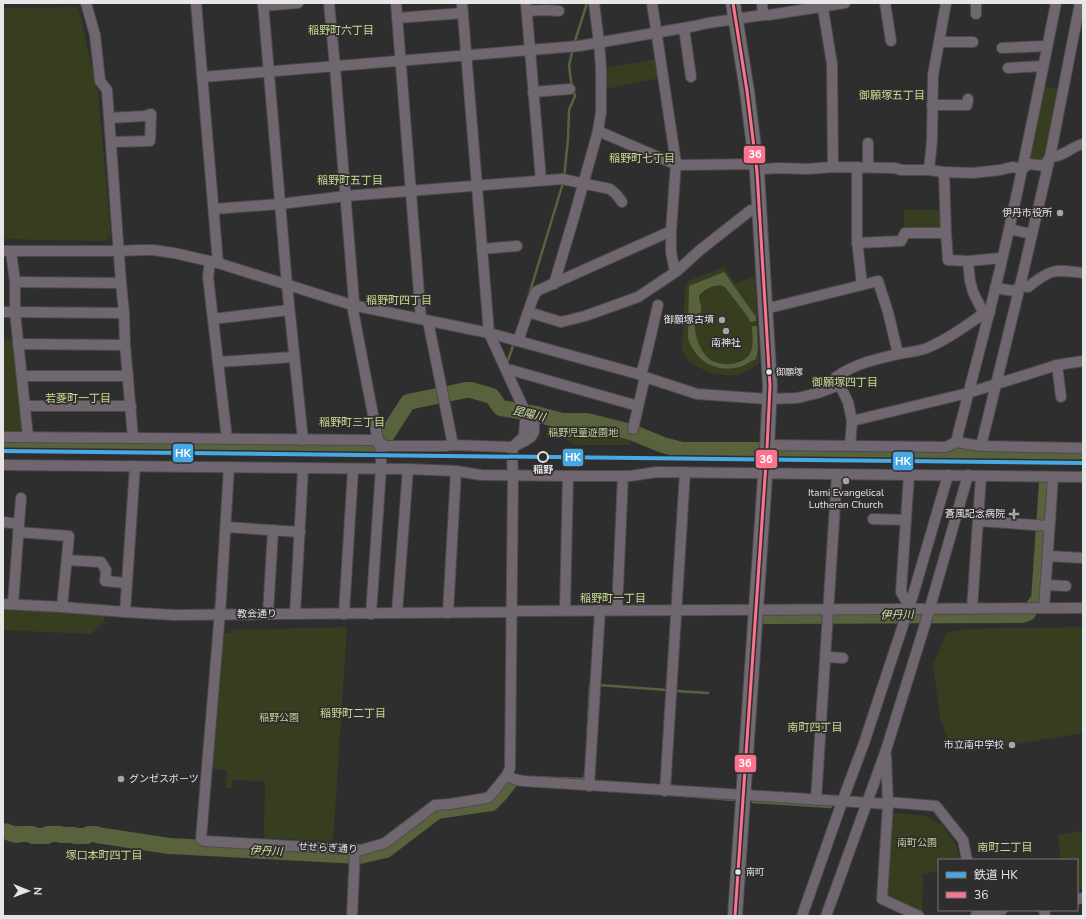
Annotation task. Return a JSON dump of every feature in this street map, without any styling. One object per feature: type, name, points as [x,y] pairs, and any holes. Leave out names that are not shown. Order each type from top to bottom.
[{"type":"main road","points":[[733,3],[757,168],[769,372],[767,449],[735,916]]},
{"type":"street","points":[[86,3],[95,35],[100,81],[107,90],[133,438]]},
{"type":"street","points":[[196,3],[214,209],[214,263],[208,277],[227,439]]},
{"type":"street","points":[[298,3],[263,4],[289,310],[303,440]]},
{"type":"street","points":[[328,3],[346,196],[354,302],[352,305],[381,446],[381,469],[371,614]]},
{"type":"street","points":[[396,3],[411,192],[425,320],[443,394],[453,445]]},
{"type":"street","points":[[554,284],[598,132],[601,112],[599,42],[594,3]]},
{"type":"street","points":[[652,3],[676,163],[671,231],[671,252],[675,272]]},
{"type":"street","points":[[762,3],[763,15]]},
{"type":"street","points":[[203,77],[579,46],[736,19],[763,15],[769,16],[822,5],[845,3]]},
{"type":"street","points":[[885,3],[891,41]]},
{"type":"street","points":[[929,170],[932,141],[932,75],[946,3]]},
{"type":"street","points":[[956,442],[989,315],[1009,229],[1056,3]]},
{"type":"street","points":[[981,446],[1050,157],[1080,3]]},
{"type":"street","points":[[822,5],[832,64],[833,167]]},
{"type":"street","points":[[541,180],[527,7],[559,11]]},
{"type":"street","points":[[3,436],[371,440],[381,446],[453,445],[513,447],[524,436],[526,414],[489,333],[462,8],[397,18]]},
{"type":"street","points":[[684,28],[691,77]]},
{"type":"street","points":[[939,42],[973,42]]},
{"type":"street","points":[[1002,48],[1047,46]]},
{"type":"street","points":[[1008,68],[1043,66]]},
{"type":"street","points":[[533,92],[570,89]]},
{"type":"street","points":[[932,105],[968,105]]},
{"type":"street","points":[[109,118],[145,116],[151,114],[150,141],[111,142]]},
{"type":"street","points":[[598,132],[670,162],[682,165],[765,169],[807,169],[833,167],[895,168],[901,170],[973,173],[1012,167],[1022,169],[1029,164],[1044,166],[1050,157]]},
{"type":"street","points":[[868,143],[868,168]]},
{"type":"street","points":[[1050,157],[1058,157],[1076,146],[1083,144]]},
{"type":"street","points":[[857,167],[857,243],[862,285]]},
{"type":"street","points":[[944,172],[948,260],[968,261],[1002,258]]},
{"type":"street","points":[[214,209],[280,204],[346,196],[562,179],[610,189],[622,202]]},
{"type":"street","points":[[528,312],[561,322],[586,316],[638,297],[683,267],[700,250],[751,210],[759,210]]},
{"type":"street","points":[[1009,229],[1032,234]]},
{"type":"street","points":[[518,341],[536,292],[671,231]]},
{"type":"street","points":[[857,243],[901,241],[905,233],[946,233]]},
{"type":"street","points":[[482,249],[517,246]]},
{"type":"street","points":[[28,437],[15,312],[15,282],[7,251],[141,250],[174,253],[214,263],[352,305],[489,333],[643,376],[697,394],[769,399],[796,398],[818,393],[839,385]]},
{"type":"street","points":[[968,261],[970,281],[973,292],[982,310],[989,315]]},
{"type":"street","points":[[1020,286],[1028,288],[1047,273],[1056,271],[1083,273]]},
{"type":"street","points":[[765,309],[878,281],[888,312],[898,354]]},
{"type":"street","points":[[15,282],[121,283]]},
{"type":"street","points":[[995,288],[1015,291],[1020,286]]},
{"type":"street","points":[[633,429],[646,356],[658,305]]},
{"type":"street","points":[[213,319],[289,310]]},
{"type":"street","points":[[3,312],[124,312]]},
{"type":"street","points":[[850,446],[852,421],[848,402],[836,376],[843,371],[860,364],[898,354],[926,349],[950,337],[980,316],[989,315]]},
{"type":"street","points":[[18,344],[125,345]]},
{"type":"street","points":[[218,362],[294,357]]},
{"type":"street","points":[[852,421],[968,393],[1057,365],[1083,361]]},
{"type":"street","points":[[1057,365],[1061,397]]},
{"type":"street","points":[[507,372],[511,370],[638,406]]},
{"type":"street","points":[[22,376],[128,376]]},
{"type":"street","points":[[25,406],[131,406]]},
{"type":"street","points":[[767,449],[850,446],[946,447],[956,442],[981,446],[1083,448]]},
{"type":"street","name":"せせらぎ通り","points":[[219,615],[201,839],[204,841],[355,854],[361,850],[385,843],[435,805],[487,798],[507,775],[510,768],[513,447]]},
{"type":"street","points":[[3,465],[353,470],[381,469],[481,474],[568,476],[630,476],[657,472],[765,472],[1083,477]]},
{"type":"street","points":[[125,612],[135,466]]},
{"type":"street","points":[[219,615],[229,468]]},
{"type":"street","points":[[295,614],[303,469]]},
{"type":"street","points":[[344,614],[353,470]]},
{"type":"street","points":[[397,613],[408,470]]},
{"type":"street","points":[[448,613],[456,472]]},
{"type":"street","points":[[665,791],[685,472]]},
{"type":"street","points":[[816,800],[837,474]]},
{"type":"street","points":[[907,611],[901,592],[909,475]]},
{"type":"street","points":[[802,916],[864,743],[907,611],[948,475]]},
{"type":"street","points":[[565,610],[568,476]]},
{"type":"street","points":[[616,610],[623,476]]},
{"type":"street","points":[[826,916],[886,750],[968,476]]},
{"type":"street","points":[[972,609],[981,476]]},
{"type":"street","points":[[1044,608],[1053,477]]},
{"type":"street","points":[[8,604],[19,528],[21,498]]},
{"type":"street","points":[[873,519],[906,520]]},
{"type":"street","points":[[978,521],[1049,526]]},
{"type":"street","points":[[3,522],[19,528],[69,536],[62,607]]},
{"type":"street","points":[[226,527],[300,532]]},
{"type":"street","points":[[268,614],[273,530]]},
{"type":"street","points":[[1048,556],[1083,558]]},
{"type":"street","points":[[67,560],[100,562],[106,570],[106,581],[127,583]]},
{"type":"street","points":[[1046,585],[1066,586]]},
{"type":"street","name":"教会通り","points":[[8,604],[174,615],[371,614],[565,610],[756,610],[828,613],[907,611],[928,613],[972,609],[1083,608]]},
{"type":"street","points":[[589,786],[600,610]]},
{"type":"street","points":[[826,657],[843,658]]},
{"type":"street","points":[[886,750],[888,803],[882,899],[919,916]]},
{"type":"street","points":[[507,775],[514,779],[523,781],[589,786],[842,802],[936,806],[963,840],[967,859]]},
{"type":"street","points":[[352,916],[355,854]]},
{"type":"street","points":[[976,914],[997,911]]},
{"type":"green space","points":[[78,7],[98,93],[111,236],[105,241],[3,239],[3,8]]},
{"type":"green space","points":[[657,59],[660,78],[604,89],[604,68]]},
{"type":"green space","points":[[1042,86],[1062,90],[1043,165],[1026,162]]},
{"type":"green space","points":[[904,210],[943,210],[944,230],[904,231]]},
{"type":"green space","points":[[724,267],[735,283],[755,277],[759,364],[737,375],[724,375],[708,372],[689,362],[682,350],[685,289],[688,281]]},
{"type":"green space","points":[[16,339],[23,433],[3,433],[3,340]]},
{"type":"green space","name":"稲野児童遊園地","points":[[568,423],[585,423],[595,425],[594,430],[630,438],[630,445],[576,445],[563,438],[545,437],[546,434],[567,435]]},
{"type":"green space","points":[[3,610],[104,614],[104,622],[91,634],[3,630]]},
{"type":"green space","name":"稲野公園","points":[[347,627],[333,841],[264,838],[265,781],[232,780],[232,788],[226,788],[227,770],[212,769],[224,633],[230,633],[232,630]]},
{"type":"green space","points":[[1083,627],[1083,733],[967,752],[948,739],[941,721],[933,666],[946,633],[965,629]]},
{"type":"green space","name":"南町公園","points":[[895,813],[927,816],[943,826],[956,845],[960,859],[938,859],[938,871],[923,874],[922,914],[886,896],[892,815]]},
{"type":"green space","points":[[1083,831],[1083,889],[1078,890],[1078,859],[1061,859],[1058,835]]},
{"type":"shaded area","points":[[724,272],[756,317],[756,321],[750,322],[748,317],[725,287],[714,286],[701,293],[699,296],[701,311],[695,322],[695,327],[698,342],[708,358],[719,363],[732,364],[744,360],[748,356],[751,351],[753,338],[752,326],[757,326],[758,348],[756,359],[741,366],[730,368],[715,367],[701,359],[691,346],[688,338],[689,286]]},
{"type":"waterway","points":[[574,44],[587,3]]},
{"type":"waterway","points":[[564,178],[569,110],[575,96],[569,65],[573,49]]},
{"type":"waterway","points":[[528,298],[563,183]]},
{"type":"waterway","points":[[507,363],[514,343]]},
{"type":"waterway","name":"昆陽川","points":[[3,442],[379,447],[408,402],[471,390],[492,396],[501,408],[536,414],[562,421],[587,421],[631,432],[663,445],[682,450],[1083,455]]},
{"type":"waterway","name":"伊丹川","points":[[1035,604],[1039,600],[1047,482]]},
{"type":"waterway","name":"伊丹川","points":[[766,616],[1022,615],[1028,613]]},
{"type":"waterway","points":[[587,742],[590,685],[592,685]]},
{"type":"waterway","points":[[599,685],[667,690]]},
{"type":"waterway","points":[[676,691],[708,693]]},
{"type":"waterway","points":[[533,777],[583,779],[585,775]]},
{"type":"waterway","name":"伊丹川","points":[[3,831],[15,835],[32,834],[33,836],[47,836],[48,834],[87,836],[89,834],[96,834],[169,846],[359,856],[386,850],[437,811],[491,803],[508,784]]},
{"type":"waterway","points":[[507,785],[520,785]]},
{"type":"waterway","points":[[671,795],[734,800]]},
{"type":"waterway","points":[[753,802],[831,807]]},
{"type":"rail line","name":"HK","points":[[3,451],[1083,463]]},
{"type":"transit line","name":"36","points":[[733,3],[747,91],[757,172],[770,386],[735,916]]},
{"type":"place","name":"伊丹市役所","points":[[1060,213]]},
{"type":"place","name":"御願塚古墳","points":[[722,320]]},
{"type":"place","name":"南神社","points":[[726,331]]},
{"type":"place","name":"御願塚","points":[[769,372]]},
{"type":"place","name":"稲野","points":[[543,457]]},
{"type":"place","name":"Itami Evangelical Lutheran Church","points":[[846,481]]},
{"type":"place","name":"蒼風記念病院","points":[[1014,514]]},
{"type":"place","name":"市立南中学校","points":[[1012,745]]},
{"type":"place","name":"グンゼスポーツ","points":[[121,779]]},
{"type":"place","name":"南町","points":[[738,872]]},
{"type":"district","name":"稲野町六丁目","points":[[341,30]]},
{"type":"district","name":"御願塚五丁目","points":[[892,95]]},
{"type":"district","name":"稲野町七丁目","points":[[642,158]]},
{"type":"district","name":"稲野町五丁目","points":[[350,180]]},
{"type":"district","name":"稲野町四丁目","points":[[399,300]]},
{"type":"district","name":"御願塚四丁目","points":[[845,382]]},
{"type":"district","name":"若菱町一丁目","points":[[78,398]]},
{"type":"district","name":"稲野町三丁目","points":[[352,422]]},
{"type":"district","name":"稲野町一丁目","points":[[613,598]]},
{"type":"district","name":"稲野町二丁目","points":[[353,713]]},
{"type":"district","name":"南町四丁目","points":[[815,727]]},
{"type":"district","name":"南町二丁目","points":[[1005,847]]},
{"type":"district","name":"塚口本町四丁目","points":[[104,855]]}]
